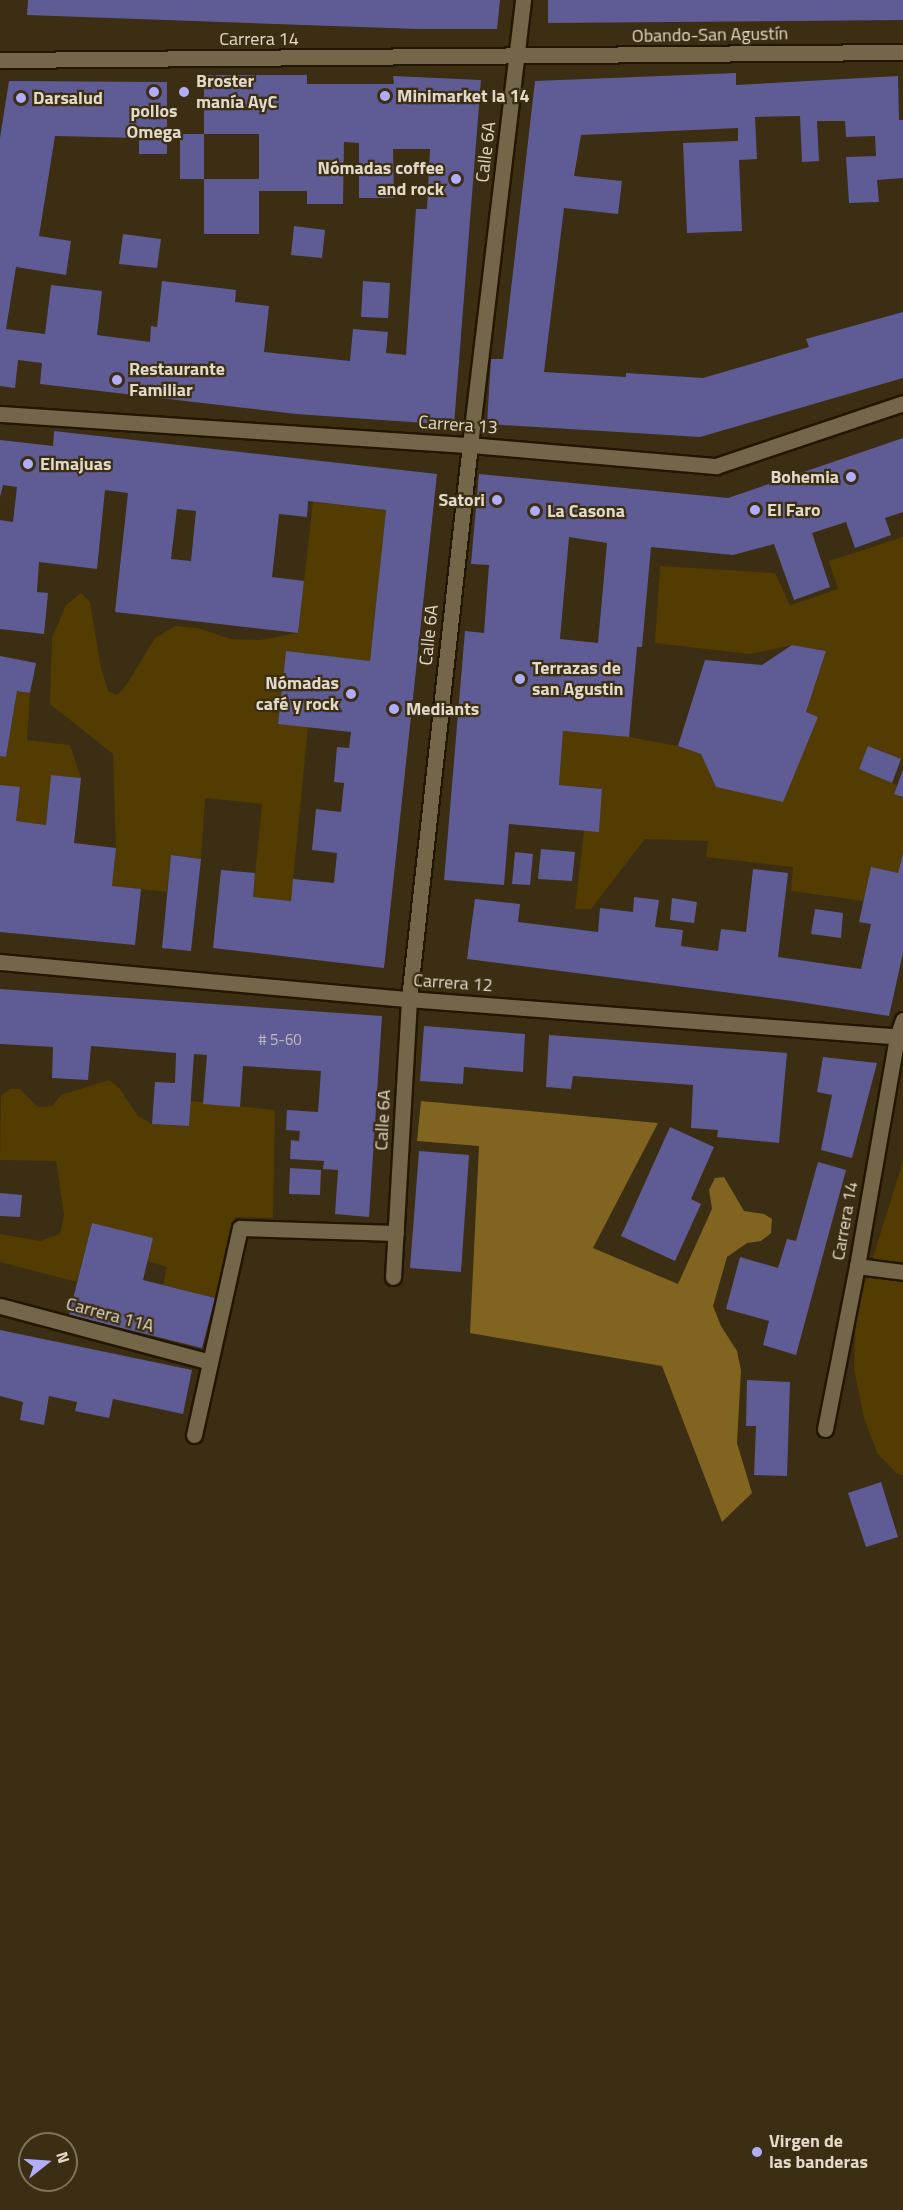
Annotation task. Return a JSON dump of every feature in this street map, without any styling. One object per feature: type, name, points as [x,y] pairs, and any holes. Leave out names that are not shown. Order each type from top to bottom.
[{"type":"street","name":"Calle 6A","points":[[393,1277],[409,999],[470,445],[523,0]]},
{"type":"street","name":"Obando-San Agustín","points":[[518,56],[903,52]]},
{"type":"street","name":"Carrera 14","points":[[0,60],[518,56]]},
{"type":"street","name":"Carrera 13","points":[[0,414],[470,445],[716,466],[903,403]]},
{"type":"street","name":"Carrera 12","points":[[0,962],[409,999],[900,1037]]},
{"type":"street","name":"Carrera 14","points":[[825,1429],[903,1020]]},
{"type":"street","points":[[194,1435],[240,1228],[396,1233]]},
{"type":"street","points":[[857,1266],[903,1272]]},
{"type":"street","name":"Carrera 11A","points":[[0,1306],[210,1362]]},
{"type":"shaded area","points":[[313,502],[386,510],[370,661],[286,652],[278,723],[308,727],[291,901],[253,897],[262,804],[205,798],[201,859],[171,855],[167,892],[112,886],[116,848],[113,754],[50,704],[52,638],[66,605],[81,593],[90,602],[101,668],[108,691],[117,695],[125,687],[155,638],[175,626],[197,628],[231,639],[260,640],[298,633]]},
{"type":"shaded area","points":[[903,537],[903,760],[869,746],[859,769],[897,785],[894,794],[903,797],[903,854],[898,873],[864,901],[791,891],[793,867],[706,857],[708,841],[645,839],[591,909],[575,909],[584,830],[599,831],[602,789],[559,785],[563,731],[629,737],[678,746],[701,754],[716,787],[806,712],[826,651],[792,645],[750,654],[655,643],[660,566],[775,573],[790,605],[838,589],[829,561]]},
{"type":"shaded area","points":[[17,691],[30,693],[27,740],[70,745],[81,778],[51,775],[46,825],[16,821],[20,788],[0,785],[0,756],[6,756]]},
{"type":"shaded area","points":[[109,1080],[119,1088],[138,1116],[152,1124],[189,1126],[190,1101],[275,1110],[273,1218],[235,1217],[220,1299],[163,1285],[167,1267],[147,1261],[152,1238],[92,1223],[77,1282],[0,1262],[0,1234],[40,1241],[60,1234],[64,1215],[56,1161],[0,1160],[1,1096],[10,1089],[20,1089],[38,1107],[52,1106],[61,1095]]},
{"type":"shaded area","points":[[421,1101],[658,1123],[593,1248],[678,1284],[712,1209],[709,1190],[715,1178],[724,1177],[744,1211],[764,1214],[772,1219],[771,1233],[761,1241],[747,1243],[727,1257],[713,1306],[721,1326],[737,1351],[741,1370],[737,1443],[752,1493],[722,1522],[662,1366],[470,1333],[479,1146],[417,1141]]},
{"type":"shaded area","points":[[903,1161],[903,1475],[897,1474],[877,1453],[864,1418],[854,1369],[856,1312]]},
{"type":"building","points":[[28,0],[500,0],[497,29],[418,29],[27,15]]},
{"type":"building","points":[[548,0],[903,0],[903,20],[548,23]]},
{"type":"building","points":[[736,73],[736,85],[898,76],[899,120],[903,120],[903,178],[877,180],[879,202],[849,203],[846,157],[876,156],[875,136],[846,137],[845,121],[817,121],[819,161],[802,162],[800,116],[755,117],[757,159],[739,160],[742,231],[687,233],[683,143],[738,141],[738,128],[581,135],[574,176],[622,181],[618,214],[564,208],[544,372],[626,377],[626,373],[703,378],[809,347],[806,339],[903,312],[903,378],[700,437],[487,424],[491,359],[503,359],[535,81]]},
{"type":"building","points":[[204,75],[307,75],[307,84],[394,84],[393,76],[481,80],[454,425],[296,414],[40,384],[42,363],[18,360],[15,388],[0,386],[0,138],[9,81],[167,82],[167,154],[139,154],[139,138],[55,136],[39,236],[71,241],[66,275],[16,267],[6,329],[45,334],[51,285],[102,291],[97,335],[150,342],[151,326],[157,327],[162,281],[236,290],[235,302],[269,306],[264,352],[350,361],[353,329],[388,332],[386,353],[406,355],[416,209],[427,209],[430,149],[393,149],[394,198],[359,198],[359,143],[344,142],[343,204],[307,204],[307,191],[259,191],[259,234],[204,234],[204,179],[259,179],[259,134],[204,134]]},
{"type":"building","points":[[180,134],[204,134],[204,179],[180,179]]},
{"type":"building","points":[[294,226],[325,230],[322,258],[291,255]]},
{"type":"building","points":[[123,234],[161,239],[157,268],[119,264]]},
{"type":"building","points":[[363,281],[390,283],[388,318],[361,317]]},
{"type":"building","points":[[54,431],[437,474],[384,968],[213,948],[221,870],[255,873],[253,897],[291,901],[293,879],[334,883],[337,853],[312,850],[316,809],[341,812],[344,783],[334,782],[337,747],[349,748],[351,732],[278,724],[286,651],[370,661],[386,510],[308,501],[307,517],[279,514],[272,577],[304,581],[298,633],[115,612],[128,493],[105,490],[97,569],[39,562],[37,592],[48,593],[44,634],[0,629],[0,520],[13,522],[17,487],[3,485],[0,497],[0,440],[53,446]],"holes":[[[177,509],[196,511],[191,561],[171,559]]]},
{"type":"building","points":[[903,438],[903,512],[885,518],[891,535],[855,548],[846,522],[812,533],[830,587],[794,600],[774,544],[733,555],[651,547],[642,647],[637,647],[629,737],[563,731],[559,785],[602,789],[599,832],[509,824],[504,885],[444,880],[465,631],[484,633],[489,565],[471,564],[479,474],[728,498]],"holes":[[[569,537],[607,543],[598,643],[560,639]]]},
{"type":"building","points":[[792,645],[826,651],[806,712],[818,717],[783,802],[716,787],[701,754],[678,746],[705,660],[762,665]]},
{"type":"building","points":[[0,656],[36,663],[30,693],[17,691],[6,757],[0,756]]},
{"type":"building","points":[[868,746],[901,759],[892,783],[859,769]]},
{"type":"building","points":[[903,770],[903,797],[894,794]]},
{"type":"building","points":[[51,775],[81,778],[74,843],[116,848],[112,886],[141,889],[135,945],[0,932],[0,785],[20,787],[16,821],[46,825]]},
{"type":"building","points":[[541,849],[575,852],[572,881],[538,879]]},
{"type":"building","points":[[515,852],[533,854],[530,885],[512,884]]},
{"type":"building","points":[[903,854],[903,953],[889,1016],[793,1001],[467,959],[475,899],[520,904],[518,922],[598,932],[600,908],[633,912],[634,897],[659,900],[655,927],[683,930],[681,946],[718,951],[721,929],[746,932],[753,869],[788,873],[778,957],[861,969],[871,924],[859,922],[871,867],[898,873]]},
{"type":"building","points":[[171,855],[201,859],[191,951],[162,948]]},
{"type":"building","points":[[672,898],[697,902],[694,923],[670,920]]},
{"type":"building","points":[[815,909],[843,913],[841,938],[811,934]]},
{"type":"building","points":[[0,989],[382,1016],[369,1217],[335,1214],[338,1170],[323,1169],[324,1161],[290,1159],[291,1140],[299,1141],[300,1131],[286,1130],[287,1110],[318,1112],[321,1071],[243,1066],[240,1107],[203,1104],[207,1055],[194,1054],[189,1126],[152,1124],[155,1082],[175,1083],[176,1053],[91,1046],[88,1080],[52,1078],[53,1047],[0,1044]]},
{"type":"building","points":[[424,1026],[525,1034],[523,1072],[464,1067],[463,1084],[420,1081]]},
{"type":"building","points":[[549,1035],[787,1053],[779,1143],[717,1137],[718,1130],[691,1128],[693,1085],[573,1076],[571,1089],[546,1087]]},
{"type":"building","points":[[823,1057],[877,1063],[852,1158],[821,1150],[832,1095],[817,1092]]},
{"type":"building","points":[[670,1127],[714,1147],[691,1199],[701,1204],[675,1261],[621,1236]]},
{"type":"building","points":[[419,1151],[469,1155],[461,1272],[410,1268]]},
{"type":"building","points":[[818,1162],[846,1170],[796,1355],[763,1345],[769,1321],[726,1309],[740,1257],[778,1268],[787,1239],[796,1241]]},
{"type":"building","points":[[290,1168],[321,1170],[320,1195],[289,1194]]},
{"type":"building","points":[[0,1193],[22,1195],[20,1217],[0,1216]]},
{"type":"building","points":[[92,1223],[153,1238],[143,1280],[215,1298],[202,1348],[69,1315]]},
{"type":"building","points":[[0,1330],[192,1370],[183,1414],[113,1399],[109,1418],[75,1411],[77,1402],[49,1396],[44,1425],[20,1420],[23,1402],[0,1396]]},
{"type":"building","points":[[747,1380],[790,1382],[787,1476],[754,1475],[756,1426],[746,1426]]},
{"type":"building","points":[[881,1482],[898,1537],[866,1547],[848,1493]]},
{"type":"place","name":"pollos Omega","points":[[154,92]]},
{"type":"place","name":"Broster manía AyC","points":[[184,92]]},
{"type":"place","name":"Minimarket la 14","points":[[385,96]]},
{"type":"place","name":"Darsalud","points":[[21,98]]},
{"type":"place","name":"Nómadas coffee and rock","points":[[456,179]]},
{"type":"place","name":"Restaurante Familiar","points":[[117,380]]},
{"type":"place","name":"Elmajuas","points":[[28,464]]},
{"type":"place","name":"Bohemia","points":[[851,477]]},
{"type":"place","name":"Satori","points":[[497,500]]},
{"type":"place","name":"El Faro","points":[[755,510]]},
{"type":"place","name":"La Casona","points":[[535,511]]},
{"type":"place","name":"Terrazas de san Agustin","points":[[520,679]]},
{"type":"place","name":"Nómadas café y rock","points":[[351,694]]},
{"type":"place","name":"Mediants","points":[[394,709]]},
{"type":"place","name":"Virgen de las banderas","points":[[757,2152]]}]
